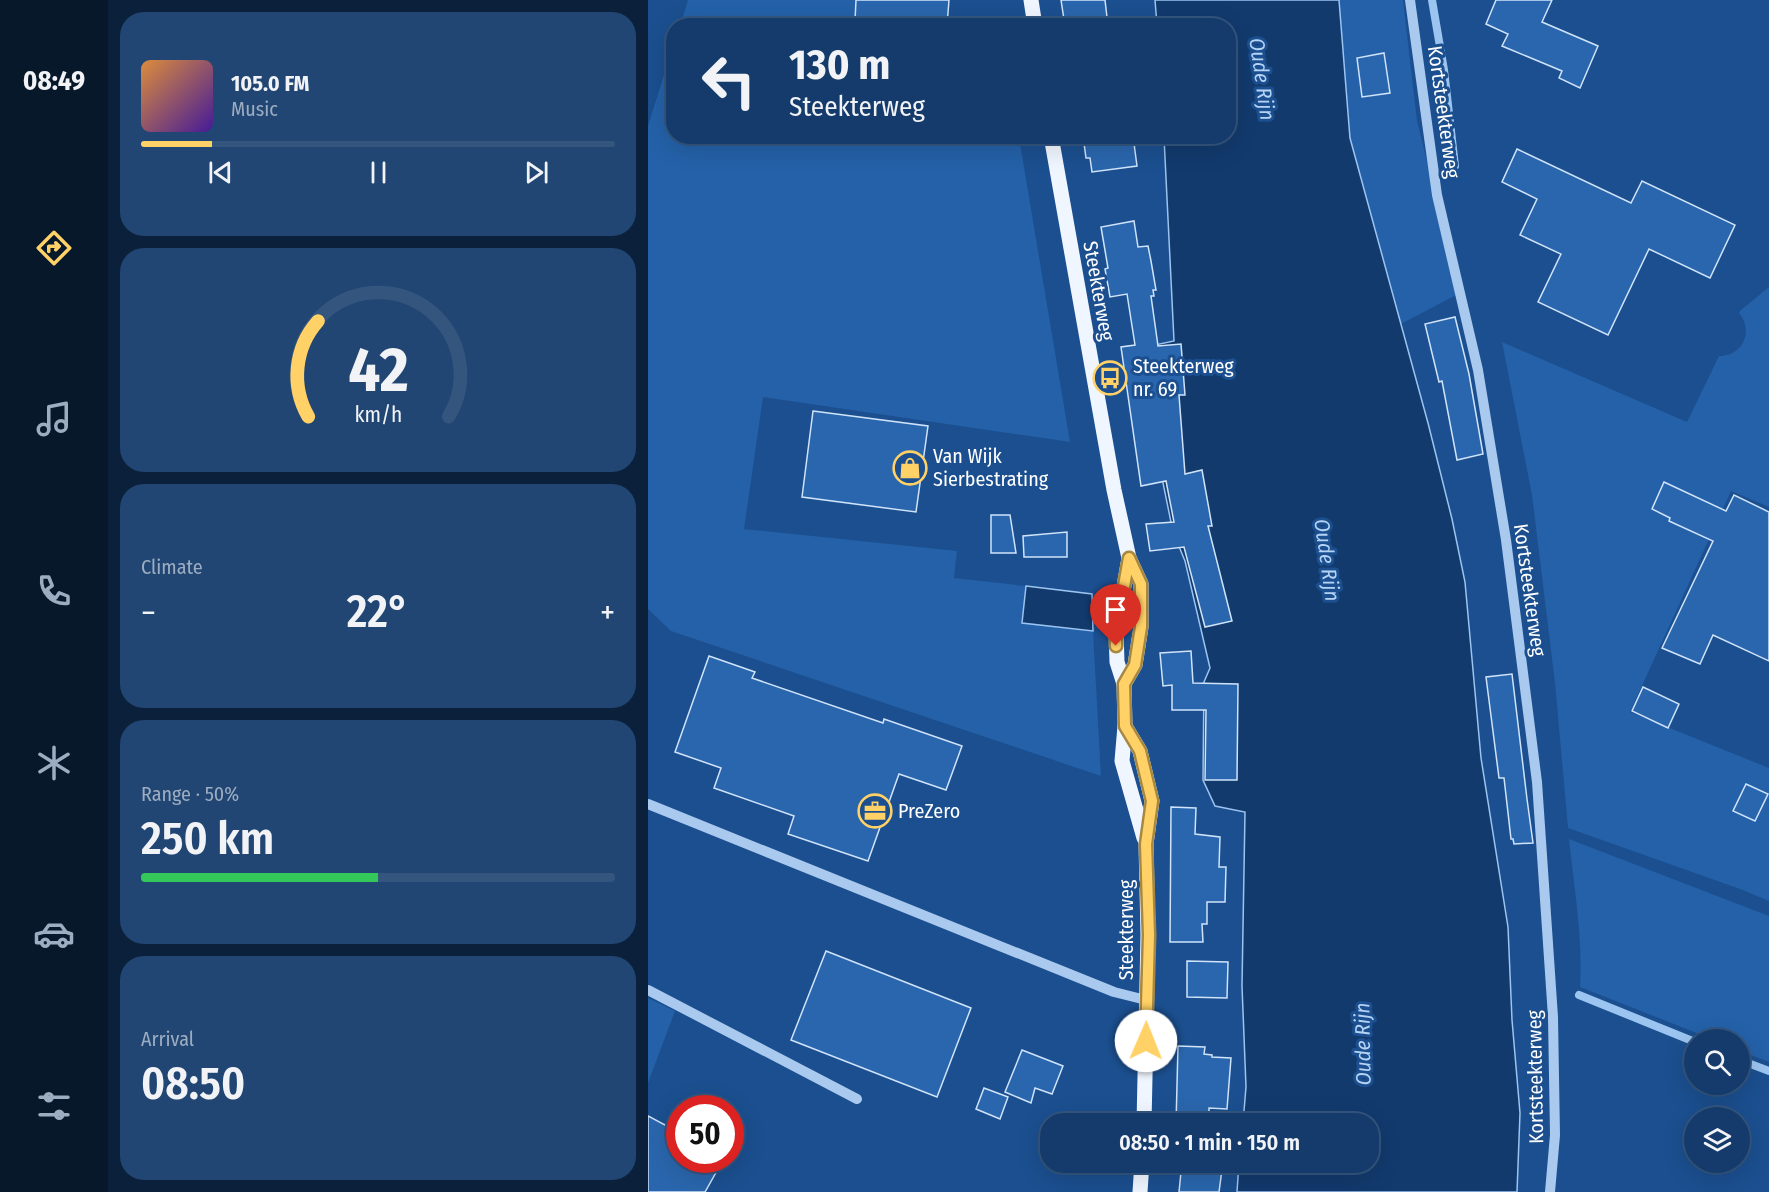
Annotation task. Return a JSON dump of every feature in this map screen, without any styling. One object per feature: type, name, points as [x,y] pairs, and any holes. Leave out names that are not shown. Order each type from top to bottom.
[{"type":"main road","points":[[1031,0],[1034,18]]},
{"type":"main road","name":"Steekterweg","points":[[1052,144],[1114,490],[1129,558],[1141,584],[1141,627],[1135,665],[1124,684]]},
{"type":"main road","name":"Steekterweg","points":[[1129,558],[1116,631],[1117,662],[1124,684],[1125,726],[1140,751],[1152,801],[1146,844],[1149,935],[1144,1113]]},
{"type":"main road","points":[[1140,1192],[1141,1173]]},
{"type":"street","name":"Kortsteekterweg","points":[[1410,0],[1437,195],[1478,370],[1504,529],[1537,783],[1553,1017],[1555,1135],[1550,1192]]},
{"type":"street","points":[[648,804],[1114,992],[1146,1000]]},
{"type":"street","points":[[648,990],[857,1099]]},
{"type":"shaded area","points":[[688,0],[858,0],[857,18],[682,18]]},
{"type":"shaded area","points":[[1339,0],[1403,0],[1417,121],[1460,293],[1401,324],[1350,138]]},
{"type":"shaded area","points":[[666,68],[666,144],[1020,144],[1070,442],[763,397],[744,529],[957,551],[954,578],[1026,586],[1022,623],[1093,631],[1101,776],[671,631],[648,609],[648,126]]},
{"type":"shaded area","points":[[1769,287],[1769,507],[1731,491],[1630,712],[1769,768],[1769,901],[1568,828],[1555,683],[1532,495],[1502,342],[1687,422],[1719,356],[1734,352],[1744,341],[1746,327],[1739,313]]},
{"type":"shaded area","points":[[1569,839],[1769,916],[1769,1062],[1750,1055],[1750,1029],[1687,1029],[1580,987],[1579,932]]},
{"type":"shaded area","points":[[648,998],[675,1011],[648,1083]]},
{"type":"water","name":"Oude Rijn","points":[[1155,0],[1339,0],[1350,138],[1428,423],[1465,582],[1481,758],[1508,927],[1512,1020],[1520,1113],[1517,1192],[1237,1192],[1238,1173],[1379,1173],[1379,1113],[1244,1113],[1246,1087],[1242,986],[1245,812],[1215,806],[1203,780],[1204,682],[1210,668],[1185,561],[1173,532],[1162,478],[1150,346],[1174,341],[1164,144],[1236,144],[1236,18],[1156,18]]},
{"type":"water","points":[[1026,586],[1092,594],[1093,631],[1022,623]]},
{"type":"building","points":[[856,0],[949,0],[948,18],[855,18]]},
{"type":"building","points":[[1061,0],[1105,0],[1107,18],[1064,18]]},
{"type":"building","points":[[1496,0],[1552,0],[1542,22],[1598,46],[1580,88],[1559,78],[1562,71],[1502,46],[1508,34],[1486,24]]},
{"type":"building","points":[[1384,53],[1390,93],[1362,97],[1357,58]]},
{"type":"building","points":[[1084,144],[1134,144],[1137,166],[1092,172],[1090,158],[1086,158]]},
{"type":"building","points":[[1517,149],[1631,203],[1642,181],[1735,225],[1710,278],[1649,249],[1608,335],[1538,302],[1561,254],[1520,235],[1537,199],[1502,182]]},
{"type":"building","points":[[1134,221],[1138,247],[1148,246],[1151,261],[1156,290],[1153,290],[1154,296],[1151,296],[1158,346],[1181,344],[1185,395],[1179,395],[1185,474],[1202,470],[1212,526],[1208,526],[1232,621],[1205,627],[1184,547],[1150,551],[1146,524],[1174,522],[1166,481],[1141,486],[1121,347],[1135,345],[1127,294],[1110,297],[1101,227]]},
{"type":"building","points":[[1455,317],[1469,374],[1483,454],[1457,460],[1442,381],[1439,382],[1425,324]]},
{"type":"building","points":[[813,411],[928,426],[916,512],[802,497]]},
{"type":"building","points":[[1664,482],[1726,511],[1734,495],[1769,512],[1769,661],[1713,635],[1700,664],[1662,648],[1713,541],[1669,521],[1670,518],[1652,509]]},
{"type":"building","points":[[991,515],[1010,515],[1016,553],[991,553]]},
{"type":"building","points":[[1067,532],[1067,557],[1024,557],[1023,536]]},
{"type":"building","points":[[1191,651],[1193,683],[1238,684],[1237,780],[1205,780],[1206,710],[1172,710],[1172,685],[1163,686],[1160,653]]},
{"type":"building","points":[[709,656],[755,672],[752,678],[883,723],[884,719],[962,746],[946,790],[899,774],[868,861],[788,834],[794,816],[714,788],[721,768],[675,752]]},
{"type":"building","points":[[1512,674],[1533,843],[1514,844],[1511,839],[1504,778],[1499,778],[1486,677]]},
{"type":"building","points":[[1643,687],[1679,704],[1668,728],[1632,711]]},
{"type":"building","points":[[1746,784],[1768,794],[1755,821],[1733,811]]},
{"type":"building","points":[[1171,807],[1196,808],[1195,834],[1220,837],[1219,867],[1226,867],[1225,902],[1207,902],[1207,924],[1202,924],[1203,942],[1170,942]]},
{"type":"building","points":[[826,951],[971,1008],[937,1097],[791,1040]]},
{"type":"building","points":[[1187,961],[1228,962],[1227,998],[1187,997]]},
{"type":"building","points":[[1178,1046],[1205,1047],[1204,1054],[1231,1058],[1227,1109],[1209,1108],[1209,1113],[1176,1113]]},
{"type":"building","points":[[1022,1050],[1063,1066],[1052,1094],[1035,1088],[1031,1103],[1005,1092]]},
{"type":"building","points":[[984,1088],[1008,1097],[1000,1119],[976,1109]]},
{"type":"building","points":[[648,1116],[666,1126],[666,1173],[716,1173],[705,1192],[648,1192]]},
{"type":"building","points":[[1181,1173],[1222,1173],[1219,1192],[1179,1192]]},
{"type":"waterway","points":[[1432,0],[1444,70],[1455,166]]},
{"type":"waterway","points":[[1579,995],[1684,1038]]},
{"type":"waterway","points":[[1750,1064],[1769,1071]]},
{"type":"place","name":"Steekterweg nr. 69","points":[[1110,378]]},
{"type":"place","name":"Van Wijk Sierbestrating","points":[[910,468]]},
{"type":"place","name":"PreZero","points":[[875,811]]},
{"type":"route","points":[[1116,646],[1116,631],[1129,558],[1141,584],[1141,627],[1135,665],[1124,684],[1125,726],[1140,751],[1152,801],[1146,844],[1149,935],[1146,1041]]}]
